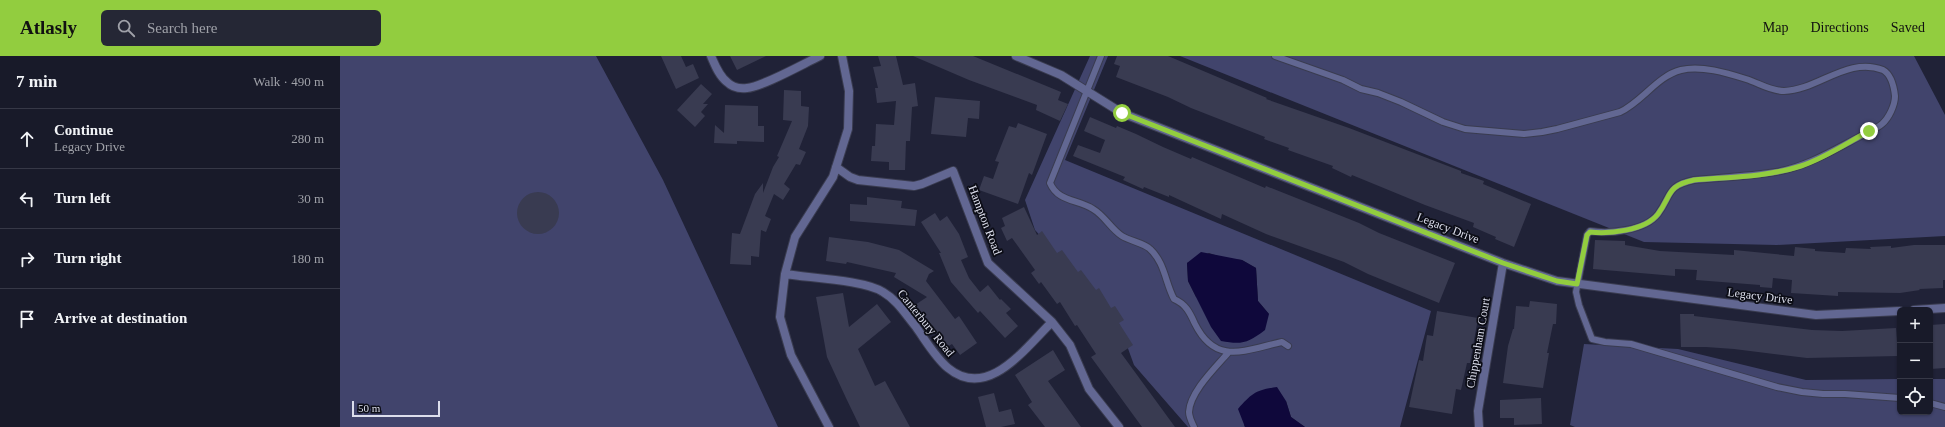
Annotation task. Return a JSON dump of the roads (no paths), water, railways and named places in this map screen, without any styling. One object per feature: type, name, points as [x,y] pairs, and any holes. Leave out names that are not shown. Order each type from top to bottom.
[{"type":"street","points":[[711,56],[726,82],[743,88],[755,86],[820,56]]},
{"type":"street","points":[[829,427],[790,355],[780,317],[785,274],[795,238],[833,177],[848,129],[849,92],[842,56]]},
{"type":"street","name":"Legacy Drive","points":[[1016,56],[1062,75],[1122,113],[1503,263],[1557,281],[1816,315],[1897,311]]},
{"type":"street","name":"Hampton Road","points":[[836,167],[855,179],[914,186],[953,171],[988,263],[1052,322],[1070,345],[1089,389],[1119,427]]},
{"type":"street","name":"Chippenham Court","points":[[1479,427],[1478,411],[1503,263]]},
{"type":"street","name":"Canterbury Road","points":[[785,274],[862,284],[879,289],[897,304],[947,367],[956,373],[972,378],[988,377],[1003,370],[1052,322]]},
{"type":"street","points":[[1933,309],[1945,308]]},
{"type":"lane","points":[[1101,56],[1050,183],[1053,190],[1065,198],[1091,207],[1102,214],[1112,228],[1121,235],[1149,248],[1159,260],[1164,270],[1174,299],[1182,302],[1201,336],[1214,347],[1228,353],[1282,342],[1288,346]]},
{"type":"lane","points":[[1275,56],[1343,80],[1361,89],[1378,93],[1443,122],[1465,129],[1524,134],[1557,129],[1620,112],[1628,108],[1669,75],[1692,67],[1747,79],[1767,88],[1783,91],[1812,84],[1852,65],[1863,64],[1874,66],[1884,71],[1890,76],[1894,88],[1895,99],[1891,111],[1882,124],[1822,157],[1801,166],[1776,172],[1694,180],[1681,183],[1668,195],[1657,215],[1648,222],[1624,231],[1603,233],[1590,232],[1587,235],[1576,292],[1579,305],[1592,339],[1605,342],[1631,344],[1777,387],[1802,392],[1897,398]]},
{"type":"lane","points":[[1194,427],[1189,414],[1191,402],[1195,394],[1228,353]]},
{"type":"lane","points":[[1933,404],[1945,407]]}]
